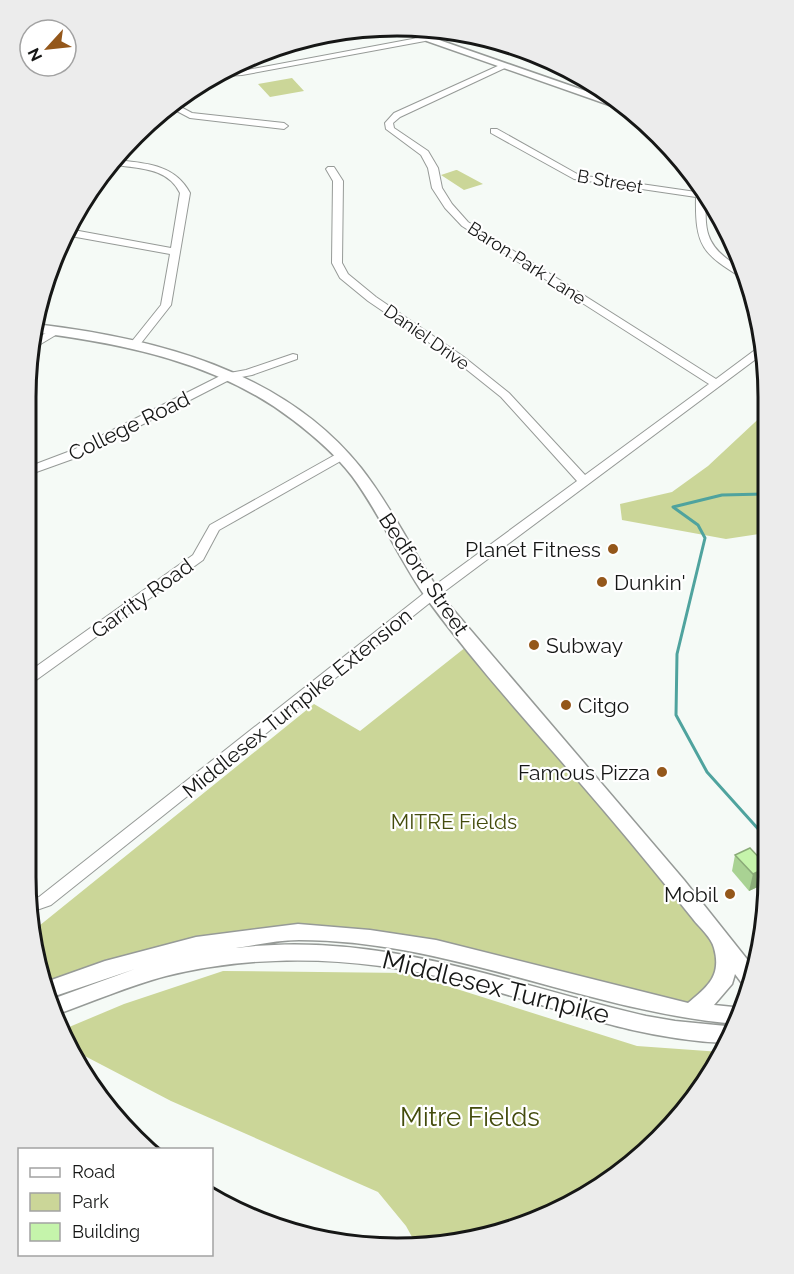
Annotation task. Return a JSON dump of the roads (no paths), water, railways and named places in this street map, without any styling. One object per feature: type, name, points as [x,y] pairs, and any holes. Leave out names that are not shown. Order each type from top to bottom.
[{"type":"main road","points":[[431,38],[502,67],[604,101]]},
{"type":"main road","name":"Bedford Street","points":[[43,329],[134,345],[180,357],[228,376],[256,388],[284,407],[342,455],[362,482],[432,594],[724,943],[745,972]]},
{"type":"main road","name":"Middlesex Turnpike","points":[[53,988],[105,969],[196,945],[298,932],[370,938],[436,948],[691,1012],[731,1015]]},
{"type":"main road","points":[[691,1012],[715,992],[725,978],[724,943]]},
{"type":"main road","name":"Middlesex Turnpike","points":[[59,1005],[166,968],[233,955],[283,951],[338,952],[429,965],[679,1032],[723,1034]]},
{"type":"street","points":[[236,74],[427,37]]},
{"type":"street","points":[[273,58],[289,64]]},
{"type":"street","name":"Baron Park Lane","points":[[502,67],[397,115],[391,120],[389,127],[394,133],[425,153],[433,168],[437,188],[447,206],[465,224],[717,384]]},
{"type":"street","points":[[179,110],[190,115],[284,126]]},
{"type":"street","name":"B Street","points":[[494,131],[577,177],[694,192]]},
{"type":"street","points":[[122,164],[155,169],[179,180],[185,193],[166,305],[134,345]]},
{"type":"street","name":"Daniel Drive","points":[[331,169],[338,181],[338,263],[344,276],[372,299],[460,358],[505,395],[584,482]]},
{"type":"street","points":[[701,202],[700,232],[704,244],[717,258],[735,269]]},
{"type":"street","points":[[75,233],[175,252]]},
{"type":"street","points":[[41,340],[55,331]]},
{"type":"street","name":"Middlesex Turnpike Extension","points":[[37,904],[45,901],[132,835],[432,594],[755,356]]},
{"type":"street","name":"College Road","points":[[36,468],[77,453],[228,376],[248,373],[293,357]]},
{"type":"street","name":"Garrity Road","points":[[36,674],[198,557],[214,528],[342,455]]},
{"type":"waterway","points":[[758,494],[722,495],[673,507],[698,525],[705,538],[677,654],[676,715],[707,772],[758,829]]},
{"type":"place","name":"Planet Fitness","points":[[613,549]]},
{"type":"place","name":"Dunkin'","points":[[602,582]]},
{"type":"place","name":"Subway","points":[[534,645]]},
{"type":"place","name":"Citgo","points":[[566,705]]},
{"type":"place","name":"Famous Pizza","points":[[662,772]]},
{"type":"place","name":"Mobil","points":[[730,894]]},
{"type":"park label","name":"MITRE Fields","points":[[454,821]]},
{"type":"park label","name":"Mitre Fields","points":[[470,1117]]}]
